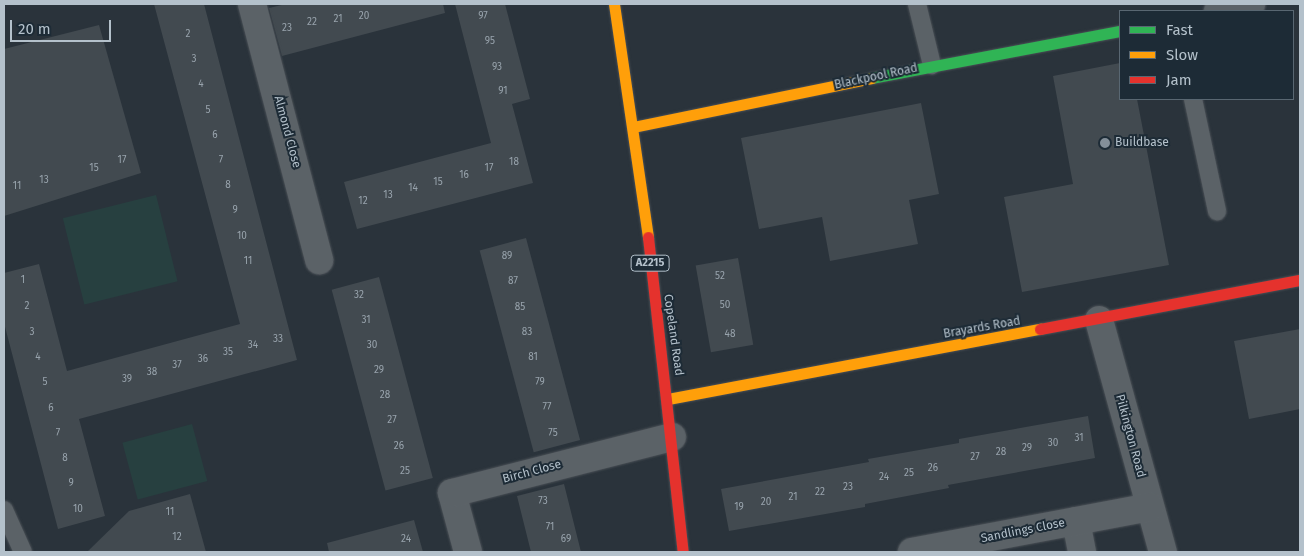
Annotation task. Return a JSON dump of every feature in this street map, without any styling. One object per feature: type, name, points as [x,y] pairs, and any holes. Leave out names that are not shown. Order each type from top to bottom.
[{"type":"street","name":"Almond Close","points":[[252,4],[319,260]]},
{"type":"street","name":"Copeland Road","points":[[614,4],[633,127],[668,400],[682,552]]},
{"type":"street","points":[[1223,10],[1251,4]]},
{"type":"street","name":"Blackpool Road","points":[[633,127],[932,65],[1119,31]]},
{"type":"street","name":"Brayards Road","points":[[668,400],[1099,320],[1300,280]]},
{"type":"street","name":"Pilkington Road","points":[[1099,320],[1163,552]]},
{"type":"street","name":"Birch Close","points":[[468,552],[452,493],[672,437]]},
{"type":"street","name":"Sandlings Close","points":[[912,552],[1150,507]]},
{"type":"street","name":"Sandlings Close","points":[[1076,521],[1082,552]]},
{"type":"lane","points":[[917,4],[932,65]]},
{"type":"lane","points":[[1194,100],[1217,210]]},
{"type":"lane","points":[[4,510],[23,552]]},
{"type":"green space","points":[[156,195],[178,281],[84,305],[63,218]]},
{"type":"green space","points":[[192,424],[207,481],[138,500],[122,443]]},
{"type":"building","points":[[154,4],[204,4],[297,360],[79,419],[105,516],[58,529],[4,323],[4,273],[39,264],[67,371],[240,324]]},
{"type":"building","points":[[286,4],[443,4],[445,13],[282,56],[269,8]]},
{"type":"building","points":[[455,4],[505,4],[530,99],[512,104],[533,183],[357,229],[344,182],[491,143]]},
{"type":"building","points":[[99,25],[141,173],[4,216],[4,49]]},
{"type":"building","points":[[1119,63],[1119,100],[1137,100],[1169,265],[1022,292],[1004,197],[1073,184],[1053,76]]},
{"type":"building","points":[[921,103],[939,194],[909,200],[918,244],[830,261],[822,217],[759,229],[741,138]]},
{"type":"building","points":[[526,238],[580,440],[534,452],[480,250]]},
{"type":"building","points":[[738,258],[753,345],[711,352],[696,265]]},
{"type":"building","points":[[379,277],[433,478],[386,491],[332,290]]},
{"type":"building","points":[[1300,329],[1300,409],[1249,419],[1234,341]]},
{"type":"building","points":[[1088,416],[1095,458],[948,485],[949,488],[865,504],[865,507],[729,531],[721,489],[869,462],[868,459],[959,443],[959,439]]},
{"type":"building","points":[[564,484],[581,552],[531,552],[517,496]]},
{"type":"building","points":[[190,494],[206,552],[87,552],[129,511]]},
{"type":"building","points":[[414,520],[423,552],[329,552],[327,543]]},
{"type":"traffic: fast","points":[[871,78],[1119,31]]},
{"type":"traffic: slow","points":[[614,4],[648,237]]},
{"type":"traffic: slow","points":[[633,127],[871,78]]},
{"type":"traffic: slow","points":[[668,399],[1040,329]]},
{"type":"traffic: jam","points":[[648,237],[683,552]]},
{"type":"traffic: jam","points":[[1040,329],[1300,280]]},
{"type":"place","name":"Buildbase","points":[[1105,143]]}]
